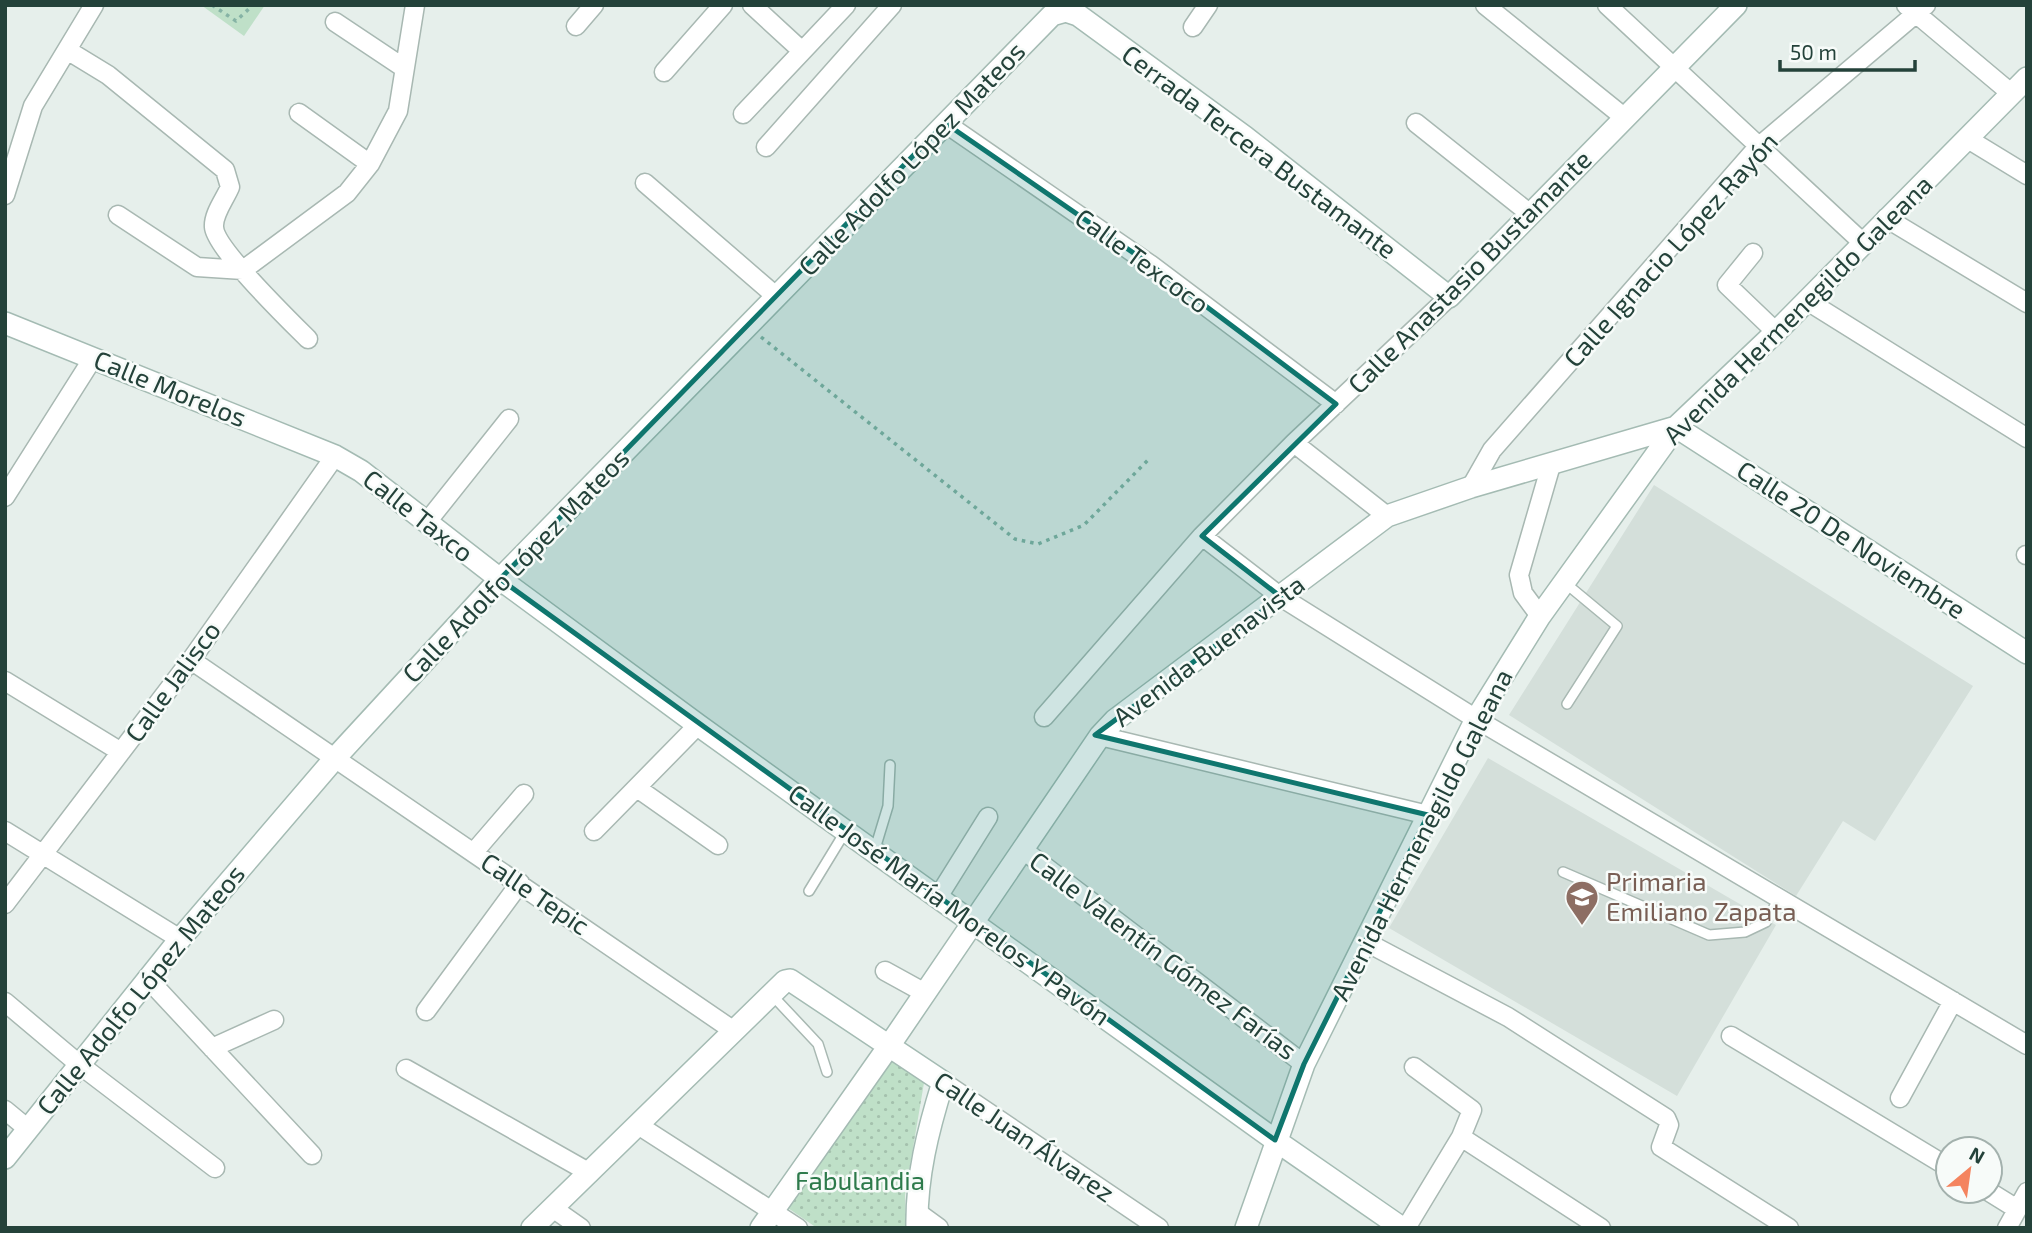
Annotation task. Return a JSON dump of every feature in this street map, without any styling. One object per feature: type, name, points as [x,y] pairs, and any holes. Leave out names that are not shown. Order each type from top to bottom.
[{"type":"main road","name":"Calle Anastasio Bustamante","points":[[1449,297],[1736,5]]},
{"type":"main road","name":"Calle Adolfo López Mateos","points":[[5,1158],[180,939],[336,757],[500,579],[1052,15],[1066,12]]},
{"type":"main road","name":"Cerrada Tercera Bustamante","points":[[1066,12],[1078,15],[1245,136],[1449,297]]},
{"type":"main road","name":"Avenida Hermenegildo Galeana","points":[[1246,1228],[1304,1064],[1476,719],[1540,616],[1676,427],[1776,332],[2027,78]]},
{"type":"main road","name":"Calle Morelos","points":[[5,323],[335,456]]},
{"type":"main road","name":"Avenida Buenavista","points":[[766,1219],[889,1046],[1100,736],[1115,720],[1387,516],[1471,487],[1676,427]]},
{"type":"main road","name":"Calle 20 De Noviembre","points":[[1676,427],[2027,653]]},
{"type":"main road","name":"Calle Taxco","points":[[335,456],[361,471],[500,579]]},
{"type":"main road","name":"Calle José María Morelos Y Pavón","points":[[500,579],[698,725],[1275,1140],[1404,1228]]},
{"type":"main road","points":[[532,1228],[790,980],[889,1046]]},
{"type":"main road","name":"Calle Juan Álvarez","points":[[889,1046],[943,1082]]},
{"type":"main road","points":[[917,1220],[927,1133],[943,1082]]},
{"type":"street","points":[[5,195],[33,106],[94,5]]},
{"type":"street","points":[[118,215],[197,267],[243,270],[347,193],[370,164],[398,111],[404,92],[404,68],[415,5]]},
{"type":"street","points":[[576,26],[594,5]]},
{"type":"street","points":[[664,72],[723,5]]},
{"type":"street","points":[[752,5],[802,51]]},
{"type":"street","points":[[743,114],[846,5]]},
{"type":"street","points":[[766,147],[892,5]]},
{"type":"street","points":[[1193,27],[1208,5]]},
{"type":"street","points":[[1485,5],[1625,118]]},
{"type":"street","points":[[1607,5],[1757,148],[1862,243]]},
{"type":"street","points":[[1916,8],[2012,94]]},
{"type":"street","name":"Calle Ignacio López Rayón","points":[[1471,487],[1492,450],[1757,148],[1916,8]]},
{"type":"street","points":[[335,22],[404,68]]},
{"type":"street","points":[[67,50],[108,75],[225,170],[230,187],[215,219],[216,236],[243,270],[308,340]]},
{"type":"street","points":[[299,113],[370,164]]},
{"type":"street","name":"Calle Texcoco","points":[[945,123],[1151,265],[1336,404]]},
{"type":"street","points":[[1416,123],[1529,213]]},
{"type":"street","points":[[1968,139],[2027,175]]},
{"type":"street","points":[[645,183],[777,297]]},
{"type":"street","points":[[1886,218],[2027,303]]},
{"type":"street","points":[[1753,253],[1727,285],[1776,332]]},
{"type":"street","name":"Calle Anastasio Bustamante","points":[[1044,717],[1202,537],[1294,443],[1449,297]]},
{"type":"street","points":[[1807,300],[2027,438]]},
{"type":"street","points":[[5,497],[93,358]]},
{"type":"street","points":[[427,522],[509,419]]},
{"type":"street","points":[[1294,443],[1387,516]]},
{"type":"street","name":"Calle Jalisco","points":[[5,904],[191,660],[335,456]]},
{"type":"street","points":[[1540,616],[1523,593],[1519,575],[1551,465]]},
{"type":"street","points":[[1202,537],[1281,597],[1476,719],[2027,1045]]},
{"type":"street","name":"Calle Tepic","points":[[191,660],[734,1031]]},
{"type":"street","points":[[5,681],[121,752]]},
{"type":"street","points":[[594,831],[698,725]]},
{"type":"street","points":[[1100,736],[1428,814]]},
{"type":"street","points":[[637,788],[718,845]]},
{"type":"street","points":[[474,852],[524,794]]},
{"type":"street","points":[[937,897],[988,817]]},
{"type":"street","points":[[5,831],[180,939]]},
{"type":"street","name":"Calle Valentín Gómez Farías","points":[[1022,849],[1304,1064]]},
{"type":"street","points":[[426,1010],[520,883]]},
{"type":"street","points":[[1366,942],[1508,1017],[1666,1118],[1669,1125],[1661,1147],[1788,1228]]},
{"type":"street","points":[[885,971],[925,993]]},
{"type":"street","points":[[147,978],[312,1155]]},
{"type":"street","points":[[5,1002],[80,1065],[215,1168]]},
{"type":"street","points":[[1900,1098],[1953,1002]]},
{"type":"street","points":[[212,1048],[274,1020]]},
{"type":"street","points":[[1731,1036],[1934,1159]]},
{"type":"street","points":[[1404,1228],[1461,1137],[1472,1110],[1414,1067]]},
{"type":"street","points":[[406,1069],[590,1173]]},
{"type":"street","name":"Calle Juan Álvarez","points":[[943,1082],[1159,1228]]},
{"type":"street","points":[[5,1110],[28,1129]]},
{"type":"street","points":[[638,1125],[766,1219],[798,1228]]},
{"type":"street","points":[[1461,1137],[1601,1228]]},
{"type":"street","points":[[2007,1228],[2027,1192]]},
{"type":"street","points":[[2004,1201],[2017,1209]]},
{"type":"street","points":[[554,1209],[581,1228]]},
{"type":"street","points":[[917,1220],[939,1228]]},
{"type":"lane","points":[[1564,582],[1617,626],[1567,704]]},
{"type":"lane","points":[[874,851],[888,806],[890,765]]},
{"type":"lane","points":[[809,891],[846,830]]},
{"type":"lane","points":[[1563,872],[1709,935],[1745,932],[1766,922],[1779,898]]},
{"type":"lane","points":[[772,995],[818,1044],[827,1072]]},
{"type":"path","points":[[212,5],[236,21],[253,5]]},
{"type":"path","points":[[748,327],[1015,539],[1038,544],[1084,525],[1149,459]]},
{"type":"highlighted area","points":[[945,123],[1151,265],[1336,404],[1202,536],[1281,597],[1095,735],[1428,815],[1304,1064],[1275,1140],[500,579]]},
{"type":"shaded area","points":[[1654,485],[1973,686],[1875,841],[1843,821],[1796,896],[1509,715]]},
{"type":"shaded area","name":"Primaria Emiliano Zapata","points":[[1488,758],[1776,925],[1677,1096],[1389,928]]},
{"type":"green space","points":[[201,5],[265,5],[244,36]]},
{"type":"green space","name":"Fabulandia","points":[[889,1053],[925,1077],[905,1195],[906,1228],[817,1228],[785,1206]]},
{"type":"place","name":"Primaria Emiliano Zapata","points":[[1582,927]]}]
